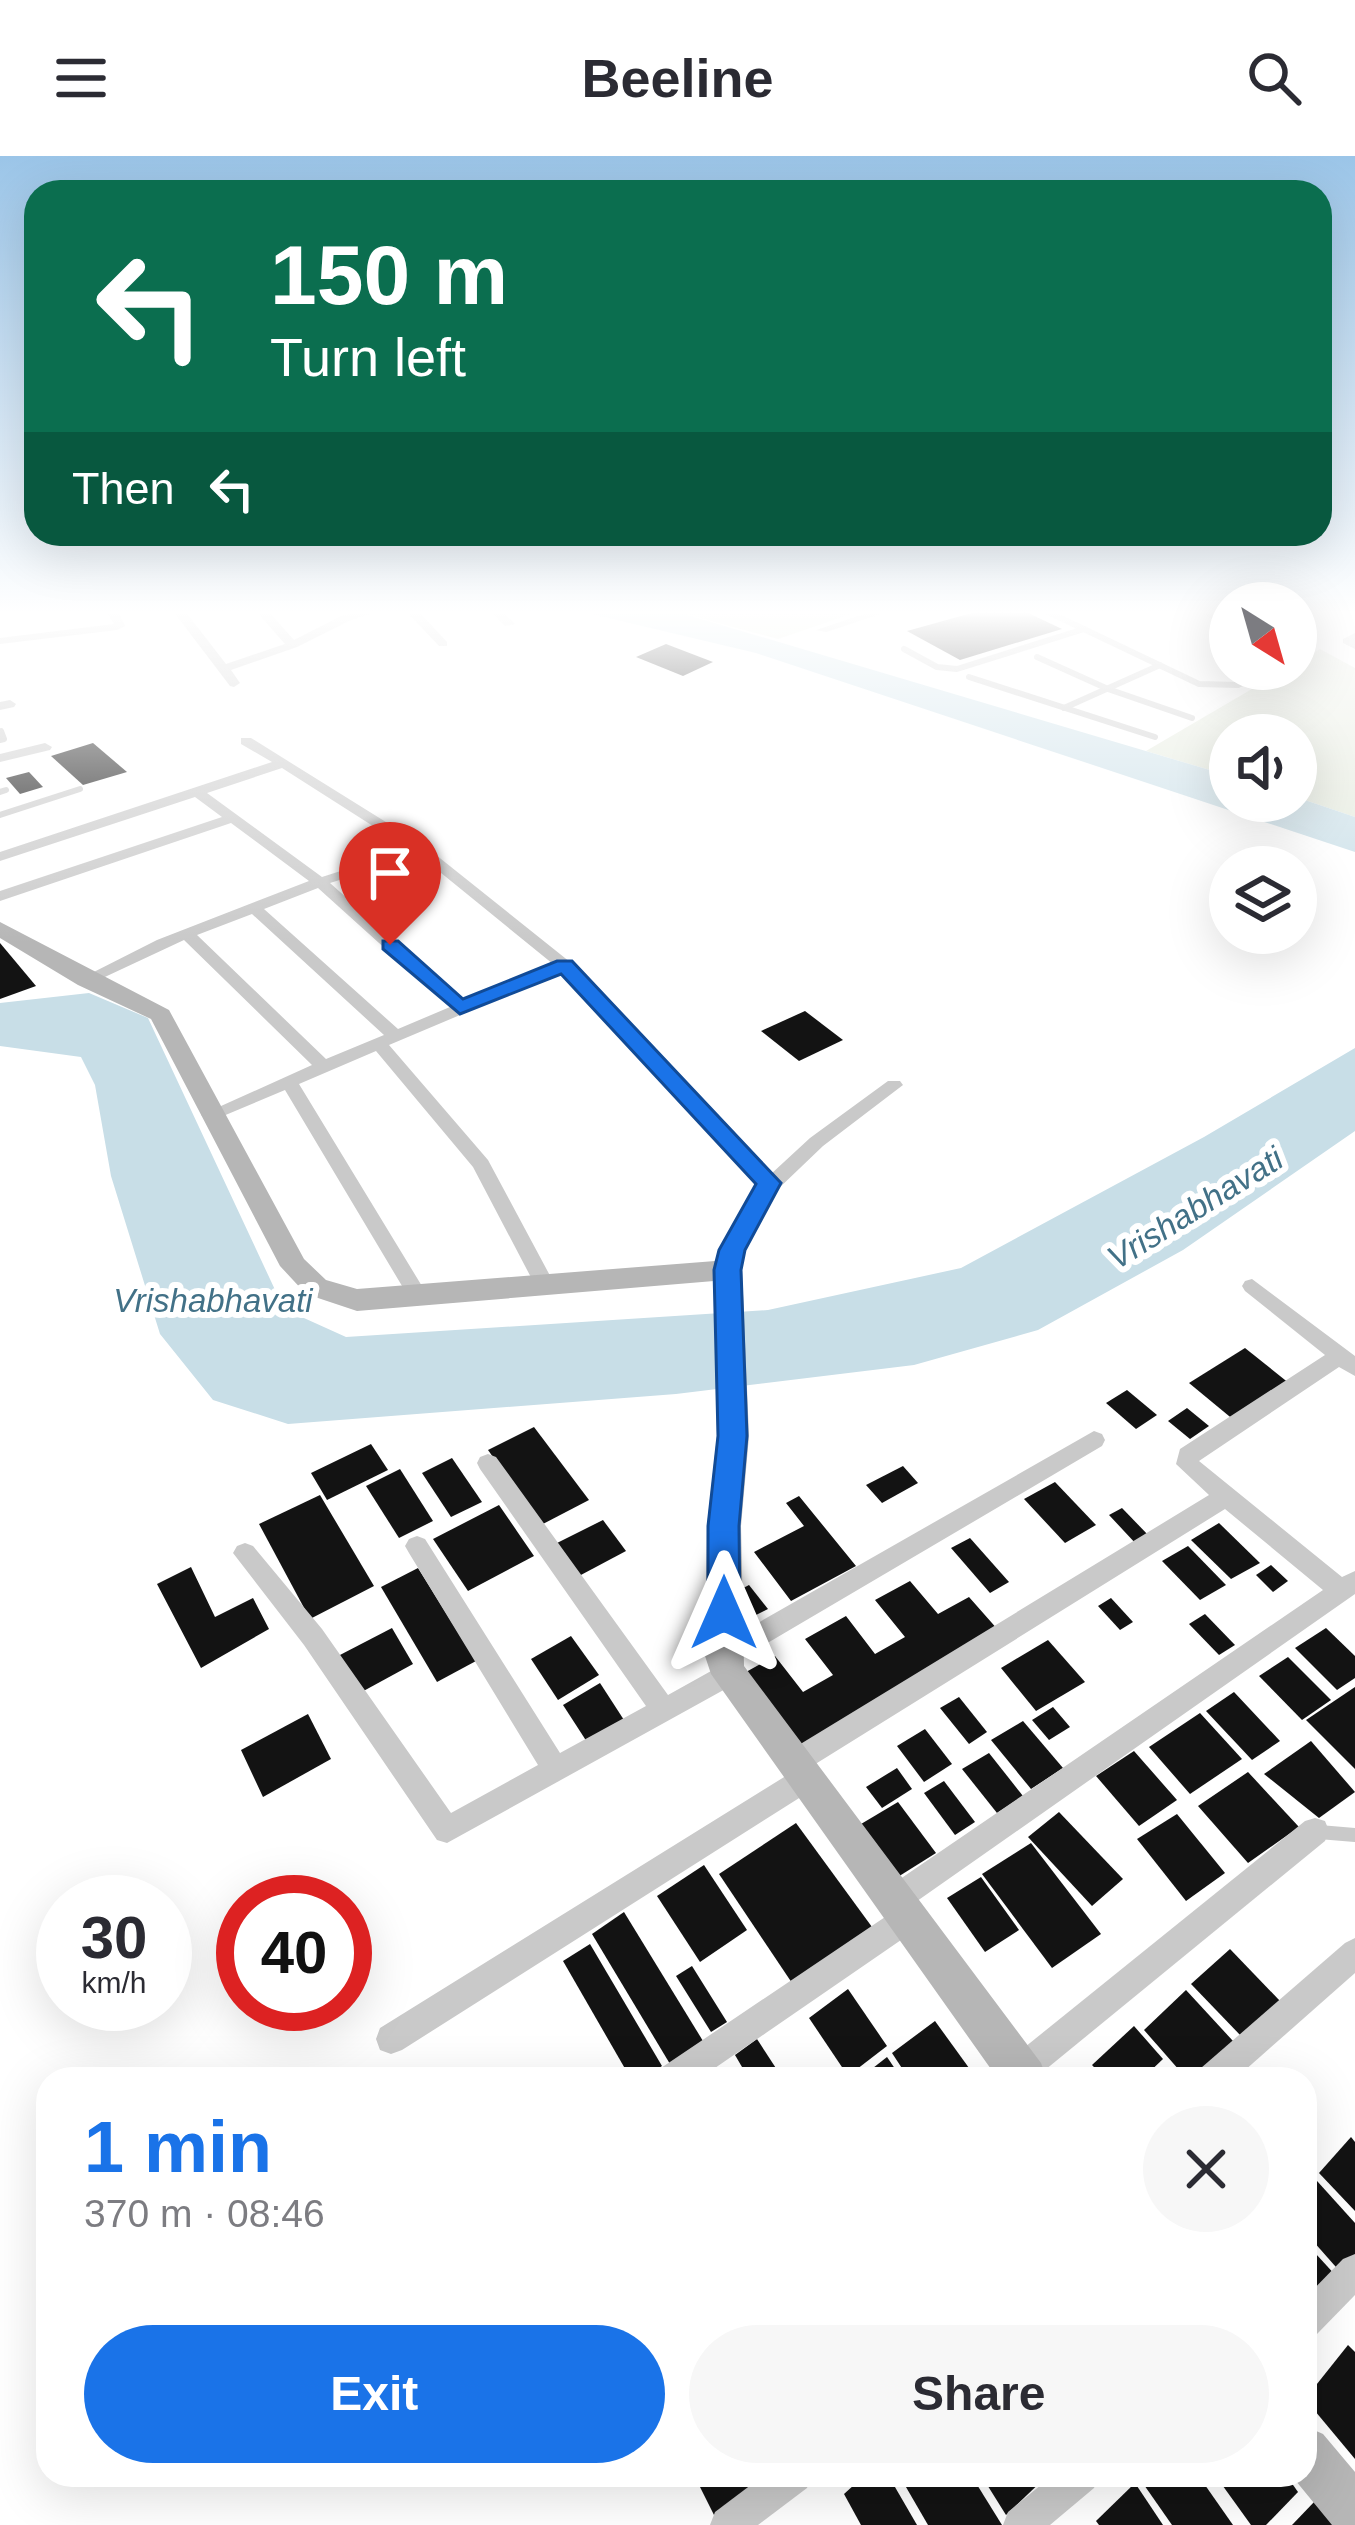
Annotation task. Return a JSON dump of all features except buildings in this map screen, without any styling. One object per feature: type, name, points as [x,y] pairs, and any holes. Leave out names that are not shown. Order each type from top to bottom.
[{"type":"street","points":[[246,742],[421,850],[564,965],[769,1183]]},
{"type":"street","points":[[0,758],[44,747]]},
{"type":"street","points":[[0,857],[283,764]]},
{"type":"street","points":[[197,792],[320,882],[460,1008]]},
{"type":"street","points":[[0,896],[233,818]]},
{"type":"street","points":[[86,980],[320,882],[421,850]]},
{"type":"street","points":[[254,908],[387,1039],[481,1164],[545,1285]]},
{"type":"street","points":[[0,929],[86,980],[160,1015],[294,1266],[316,1287],[358,1300],[727,1275]]},
{"type":"street","points":[[187,934],[323,1066]]},
{"type":"street","points":[[210,1114],[564,965]]},
{"type":"street","points":[[289,1081],[418,1295]]},
{"type":"street","points":[[894,1085],[791,1161],[769,1183],[732,1250],[727,1275],[733,1436],[724,1526],[726,1665],[1011,2067]]},
{"type":"street","points":[[688,2067],[1348,1586],[1193,1472],[1188,1455],[1348,1362],[1252,1286]]},
{"type":"street","points":[[245,1553],[313,1637],[447,1830],[662,1708],[1094,1440]]},
{"type":"street","points":[[488,1463],[662,1708]]},
{"type":"street","points":[[391,2039],[1223,1498]]},
{"type":"street","points":[[417,1546],[555,1769]]},
{"type":"street","points":[[1030,2067],[1316,1832]]},
{"type":"street","points":[[1226,2067],[1355,1953]]},
{"type":"street","points":[[1317,2310],[1355,2271]]},
{"type":"street","points":[[1317,2466],[1355,2512]]},
{"type":"street","points":[[728,2525],[778,2487]]},
{"type":"street","points":[[1021,2525],[1067,2487]]},
{"type":"lane","points":[[1101,722],[1155,737]]},
{"type":"lane","points":[[0,740],[4,739],[2,731]]},
{"type":"lane","points":[[0,815],[80,789]]},
{"type":"lane","points":[[1316,1832],[1355,1835]]},
{"type":"shaded area","points":[[1196,722],[1209,722],[1209,770],[1146,751]]},
{"type":"shaded area","points":[[1317,722],[1355,722],[1355,817],[1317,804]]},
{"type":"water","points":[[962,722],[1047,722],[1209,770],[1209,803]]},
{"type":"water","points":[[1317,804],[1355,817],[1355,852],[1265,822],[1317,822]]},
{"type":"water","name":"Vrishabhavati","points":[[89,993],[148,1018],[284,1309],[346,1337],[768,1310],[961,1268],[1204,1137],[1355,1048],[1355,1131],[1183,1250],[1038,1330],[914,1365],[676,1394],[288,1424],[213,1400],[160,1334],[111,1176],[95,1085],[81,1057],[0,1046],[0,1003]]},
{"type":"route","points":[[390,945],[460,1008],[564,965],[769,1183],[732,1250],[728,1270],[733,1436],[724,1526],[724,1613]]}]
